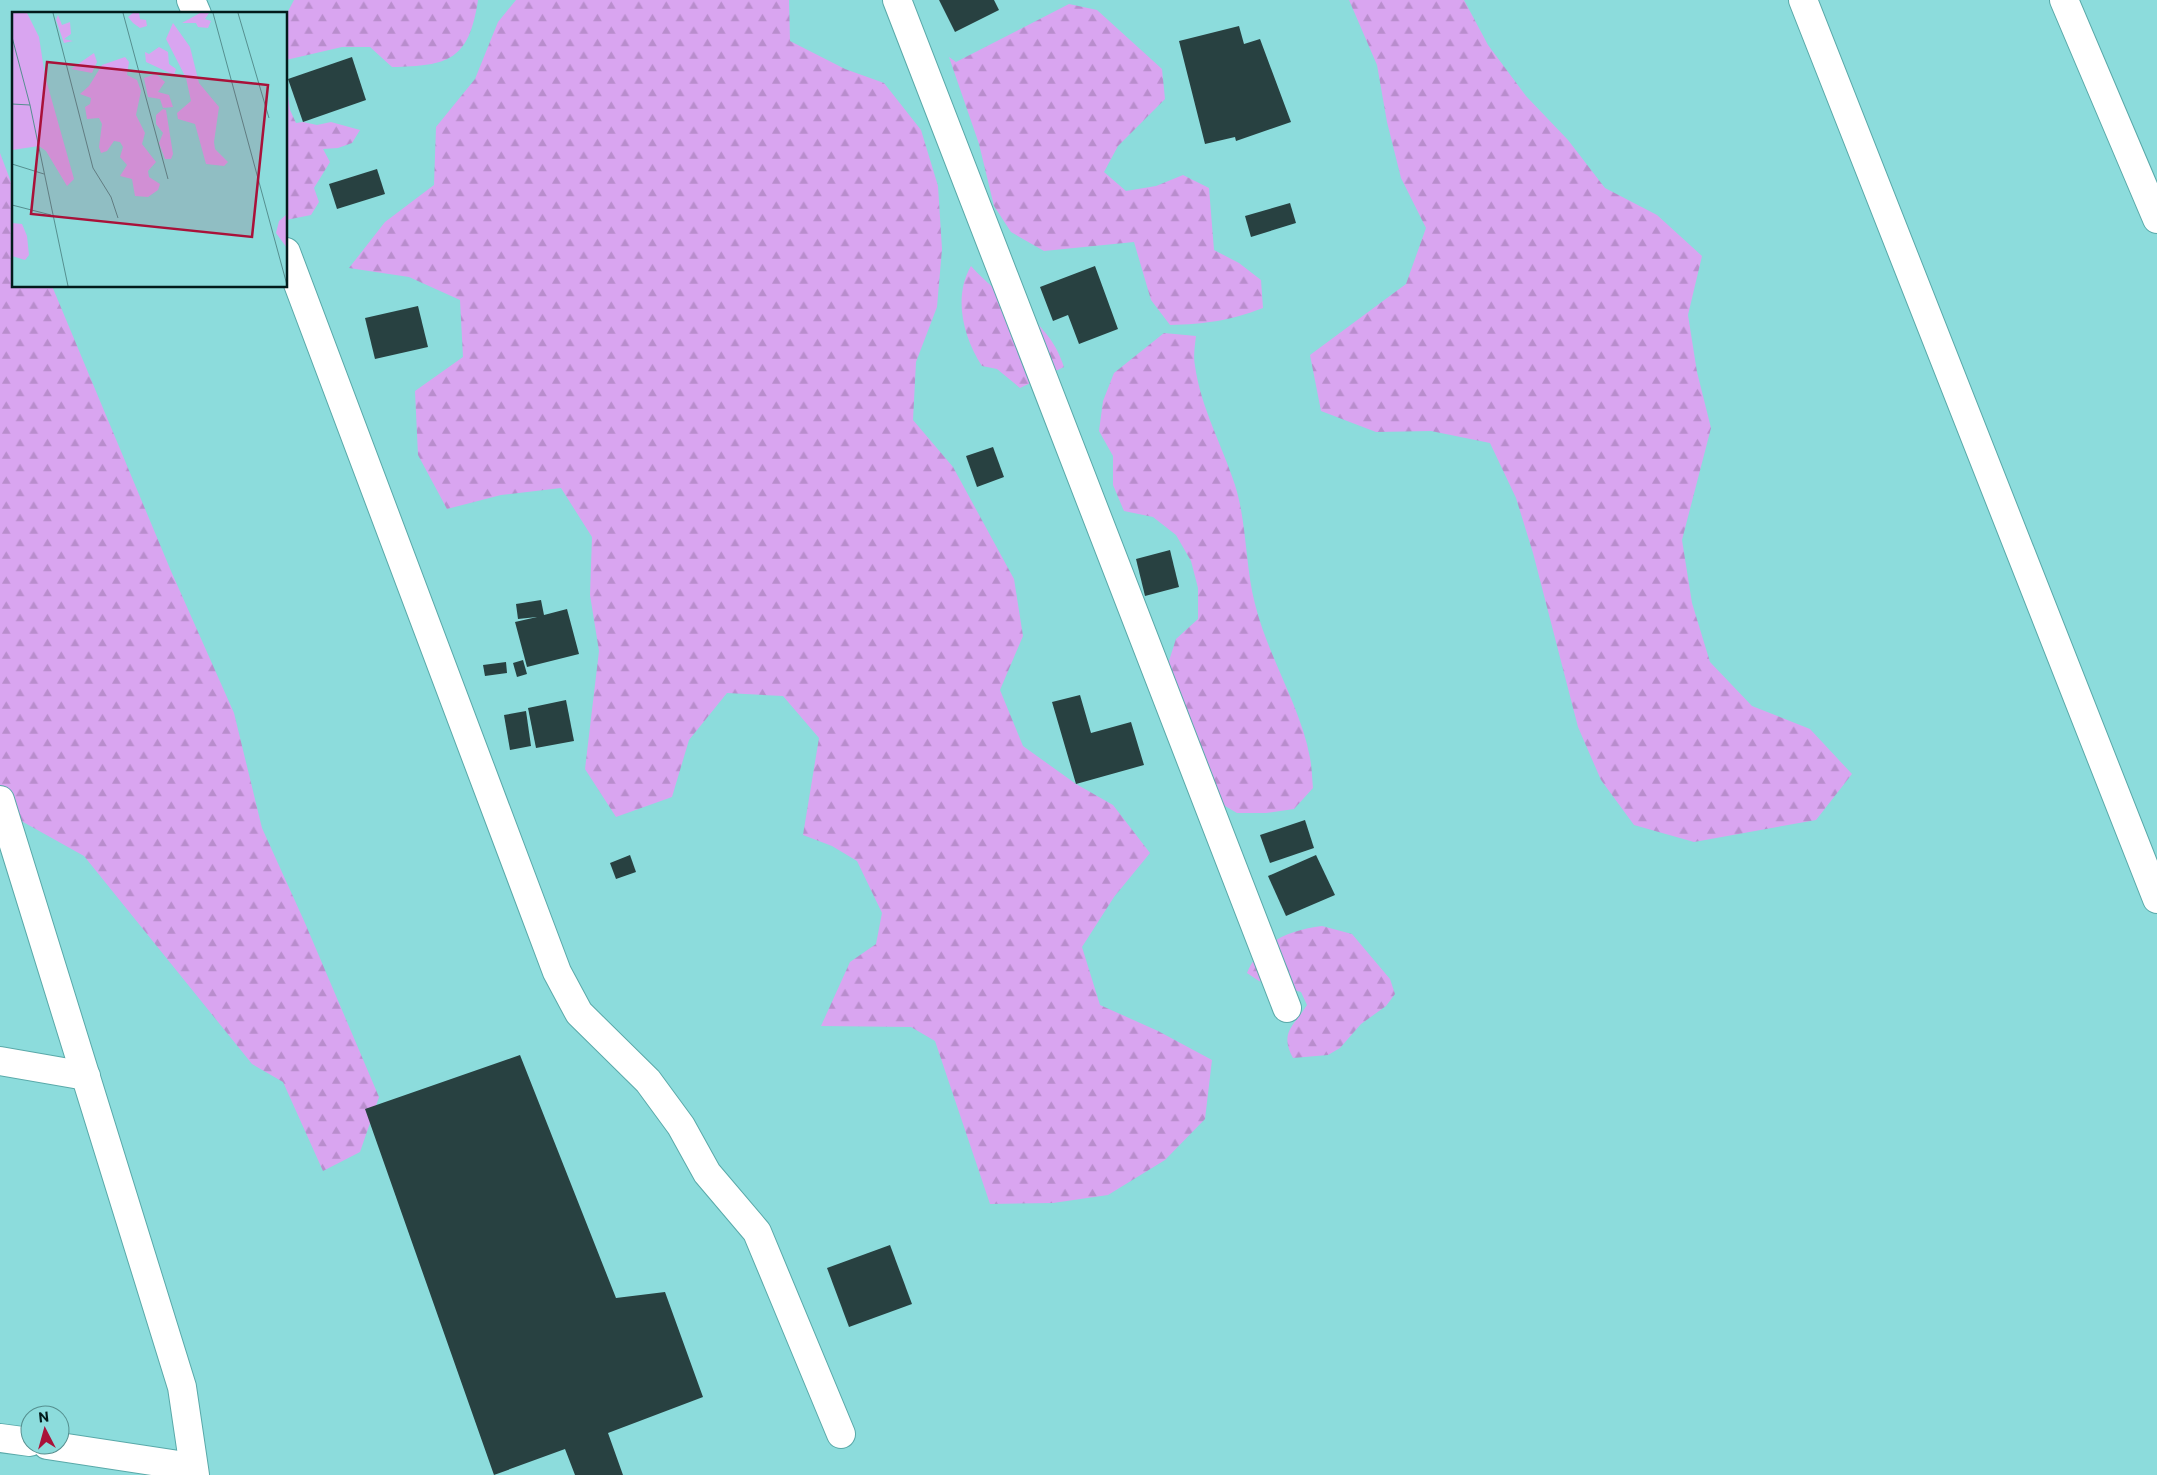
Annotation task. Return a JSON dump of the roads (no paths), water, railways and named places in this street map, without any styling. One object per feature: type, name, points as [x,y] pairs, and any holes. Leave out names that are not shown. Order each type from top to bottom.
[{"type":"street","points":[[191,0],[195,12]]},
{"type":"street","points":[[896,0],[1288,1008]]},
{"type":"street","points":[[1803,0],[2157,899]]},
{"type":"street","points":[[2064,0],[2157,219]]},
{"type":"street","points":[[288,257],[557,972],[578,1013],[648,1082],[681,1126],[707,1173],[757,1232],[841,1434]]},
{"type":"street","points":[[0,800],[182,1387],[189,1426],[193,1471],[70,1449]]},
{"type":"street","points":[[0,1061],[86,1076]]},
{"type":"street","points":[[0,1438],[20,1441]]}]
